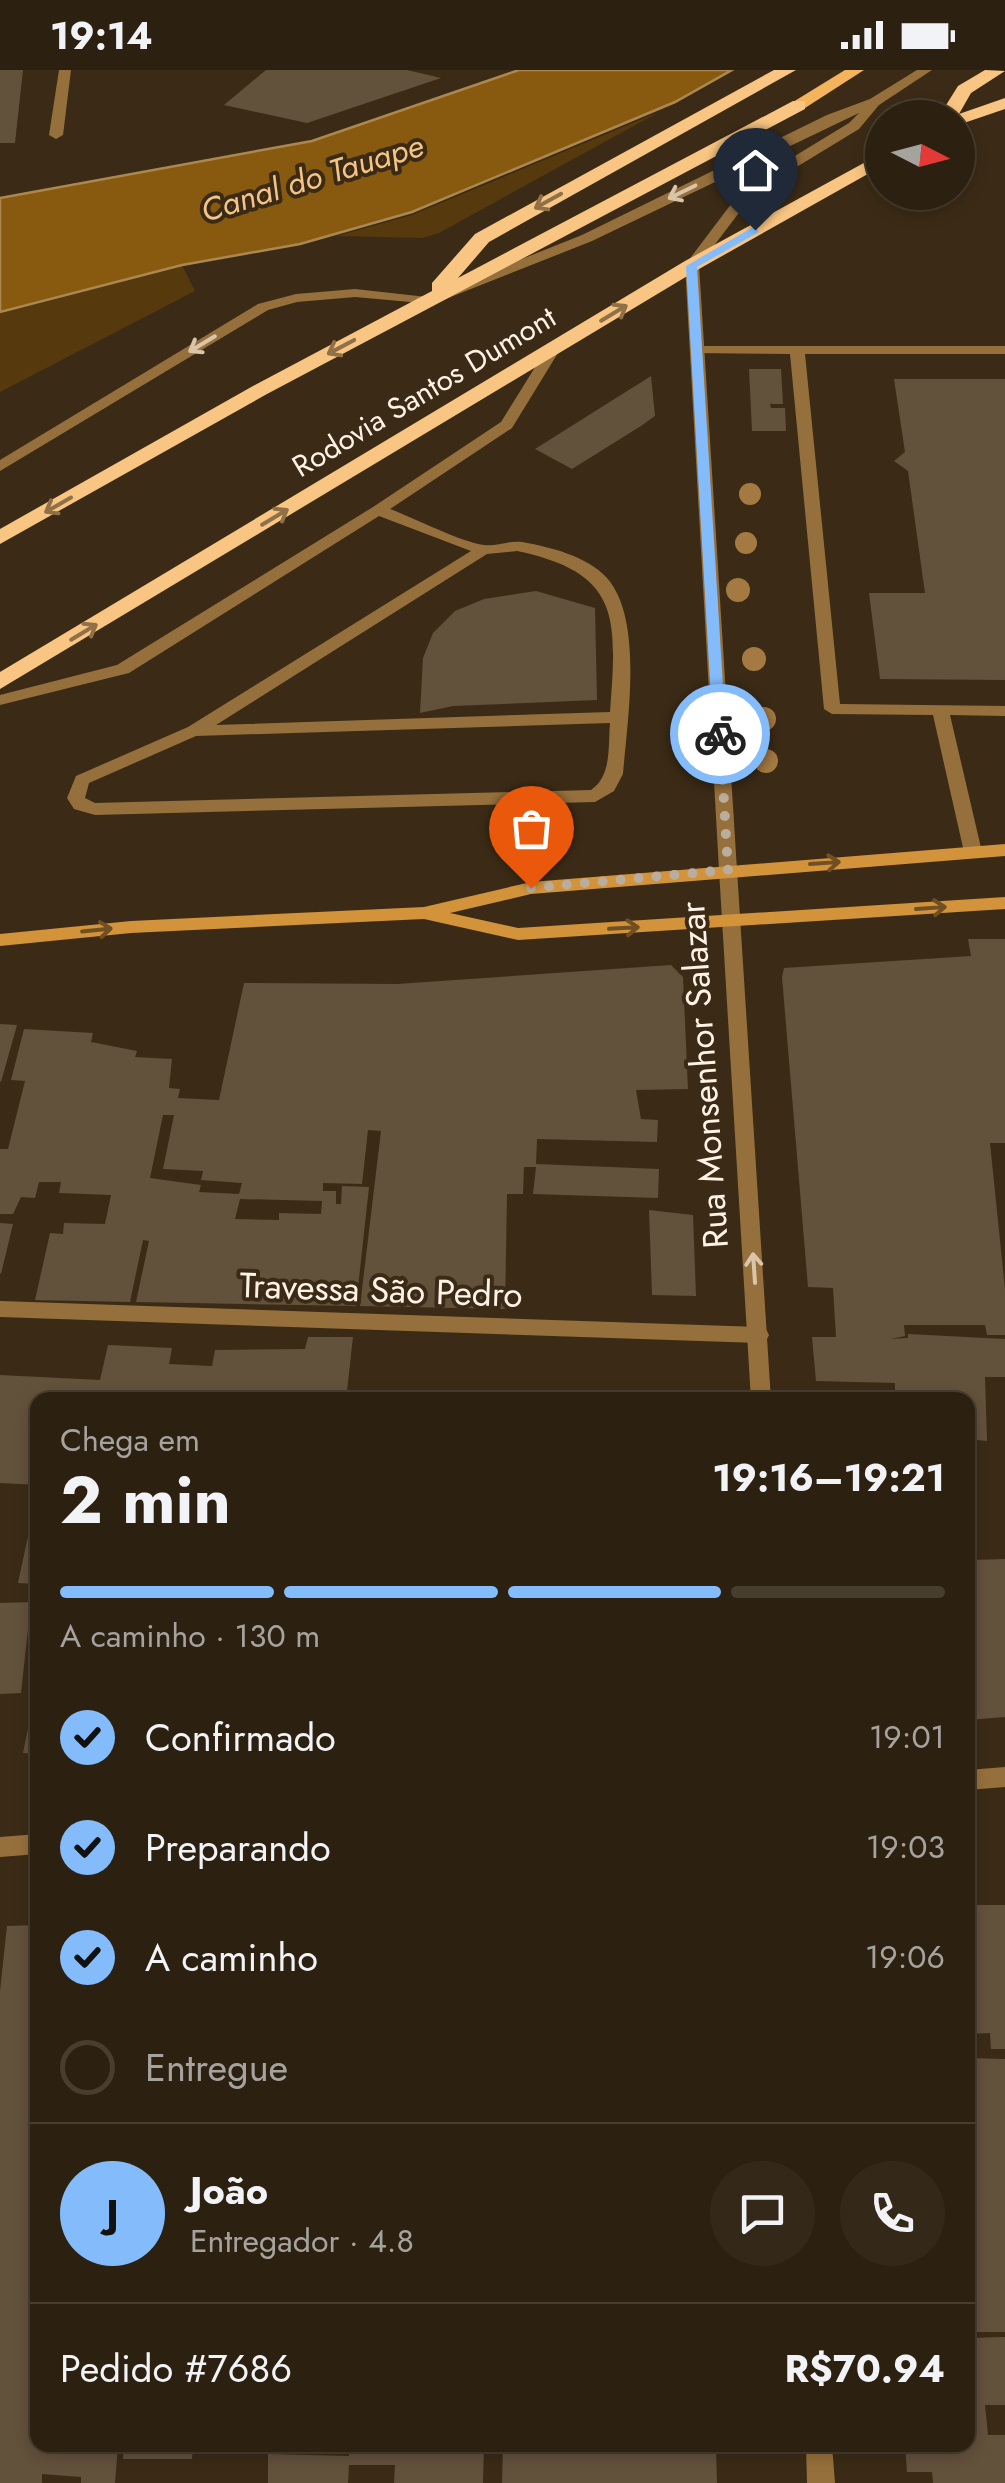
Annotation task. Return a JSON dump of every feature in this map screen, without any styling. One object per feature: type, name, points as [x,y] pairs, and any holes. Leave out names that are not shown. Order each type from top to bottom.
[{"type":"highway","points":[[428,301],[482,238],[786,70]]},
{"type":"highway","points":[[958,100],[964,90],[997,70]]},
{"type":"highway","points":[[975,114],[1005,103]]},
{"type":"highway","points":[[0,538],[428,301],[799,104]]},
{"type":"highway","name":"Rodovia Santos Dumont","points":[[0,682],[554,348],[865,168]]},
{"type":"main road","points":[[799,104],[856,70]]},
{"type":"main road","points":[[0,940],[131,927],[424,914],[531,888],[1005,850]]},
{"type":"main road","points":[[424,914],[518,934],[1005,903]]},
{"type":"street","points":[[56,135],[64,70]]},
{"type":"street","points":[[878,100],[926,70]]},
{"type":"street","points":[[0,466],[275,302],[355,293],[428,301],[586,238],[832,118],[865,106]]},
{"type":"street","points":[[692,266],[749,190],[854,126],[865,113]]},
{"type":"street","name":"Rua Monsenhor Salazar","points":[[692,266],[729,922],[762,1392]]},
{"type":"street","points":[[0,700],[123,669],[378,510],[507,425],[554,348]]},
{"type":"street","points":[[695,350],[1005,350]]},
{"type":"street","points":[[796,351],[832,709],[1005,711]]},
{"type":"street","points":[[378,510],[483,550]]},
{"type":"street","points":[[516,546],[552,553],[605,584],[614,602],[618,638],[618,717],[614,774],[608,787],[595,796],[94,809],[80,806],[76,798],[82,780],[194,731],[483,550],[516,546]]},
{"type":"street","points":[[940,710],[973,852]]},
{"type":"street","points":[[194,731],[618,717]]},
{"type":"street","name":"Travessa São Pedro","points":[[0,1309],[759,1335]]},
{"type":"street","points":[[975,1779],[1005,1776]]},
{"type":"street","points":[[0,1847],[30,1845]]},
{"type":"street","points":[[820,2452],[822,2483]]},
{"type":"shaded area","points":[[659,112],[439,233],[423,238],[337,236],[412,215]]},
{"type":"shaded area","points":[[182,265],[195,291],[0,392],[0,312]]},
{"type":"water","name":"Canal do Tauape","points":[[519,70],[732,70],[675,102],[412,212],[300,244],[182,265],[0,312],[0,198],[312,141]]},
{"type":"building","points":[[0,70],[23,70],[15,143],[0,143]]},
{"type":"building","points":[[266,70],[407,70],[441,78],[307,123],[224,105]]},
{"type":"building","points":[[749,369],[781,369],[783,404],[770,404],[771,408],[785,408],[786,431],[752,431]]},
{"type":"building","points":[[651,376],[655,416],[641,426],[572,469],[535,449]]},
{"type":"building","points":[[894,379],[1005,379],[1005,680],[880,679],[869,593],[925,593],[908,471],[894,461],[905,452]]},
{"type":"building","points":[[536,591],[595,608],[597,700],[453,706],[420,713],[423,658],[433,633],[455,611],[484,599]]},
{"type":"building","points":[[968,939],[1005,939],[1005,1143],[990,1143],[1005,1289],[1005,1335],[987,1335],[985,1325],[904,1325],[905,1336],[891,1339],[908,1338],[908,1334],[1005,1339],[1005,1377],[985,1377],[987,1441],[975,1440],[975,1392],[895,1392],[895,1383],[816,1381],[812,1337],[836,1337],[833,1288],[808,1287],[782,977],[784,968],[971,956]]},
{"type":"building","points":[[671,965],[683,977],[688,1089],[636,1090],[641,1119],[658,1120],[657,1142],[537,1139],[536,1164],[659,1169],[658,1198],[533,1194],[536,1167],[524,1167],[523,1194],[507,1194],[505,1309],[360,1306],[381,1131],[368,1130],[362,1184],[323,1183],[323,1191],[336,1191],[336,1204],[341,1204],[342,1186],[369,1187],[356,1306],[136,1302],[149,1241],[143,1240],[130,1302],[35,1300],[50,1233],[63,1234],[64,1223],[105,1224],[111,1195],[59,1193],[61,1182],[39,1182],[35,1198],[21,1197],[13,1214],[0,1214],[0,1149],[8,1149],[25,1081],[11,1080],[24,1029],[93,1033],[91,1042],[137,1051],[135,1057],[172,1059],[169,1088],[180,1089],[178,1098],[219,1100],[244,983],[397,984]],"holes":[[[163,1115],[174,1115],[163,1169],[203,1171],[201,1180],[242,1183],[239,1194],[199,1192],[201,1185],[150,1178]],[[240,1199],[322,1201],[321,1214],[279,1213],[279,1220],[235,1219]]]},
{"type":"building","points":[[0,1024],[17,1025],[1,1082],[0,1081]]},
{"type":"building","points":[[649,1210],[693,1215],[696,1296],[652,1295]]},
{"type":"building","points":[[0,1223],[13,1224],[1,1274],[0,1273]]},
{"type":"building","points":[[308,1337],[353,1337],[347,1392],[30,1392],[30,1485],[0,1483],[0,1375],[100,1380],[108,1345],[172,1348],[169,1364],[212,1366],[215,1350],[305,1349]]},
{"type":"building","points":[[30,1527],[30,1584],[18,1583]]},
{"type":"building","points":[[1005,1559],[1005,1717],[975,1719],[975,1560]]},
{"type":"building","points":[[30,1602],[21,1693],[0,1694],[0,1603]]},
{"type":"building","points":[[30,1719],[30,1753],[23,1753]]},
{"type":"building","points":[[975,1905],[1005,1905],[1005,2049],[991,2049],[990,2033],[975,2034]]},
{"type":"building","points":[[30,1925],[30,2452],[117,2452],[115,2483],[81,2483],[81,2477],[42,2474],[42,2483],[0,2483],[0,1991],[7,1926]]},
{"type":"building","points":[[975,2058],[1005,2059],[1005,2332],[975,2332]]},
{"type":"building","points":[[1005,2337],[1005,2405],[985,2405],[988,2435],[1005,2435],[1005,2483],[933,2483],[932,2472],[907,2472],[906,2452],[975,2452],[975,2338]]},
{"type":"building","points":[[124,2452],[192,2452],[192,2459],[123,2459]]},
{"type":"building","points":[[349,2452],[484,2452],[483,2483],[394,2483],[395,2465],[349,2465],[348,2483],[268,2483],[268,2454],[349,2456]]},
{"type":"building","points":[[503,2452],[716,2452],[717,2483],[502,2483]]},
{"type":"way so far","points":[[531,888],[728,870],[720,734]]},
{"type":"route","points":[[720,734],[692,266],[755,230]]}]
